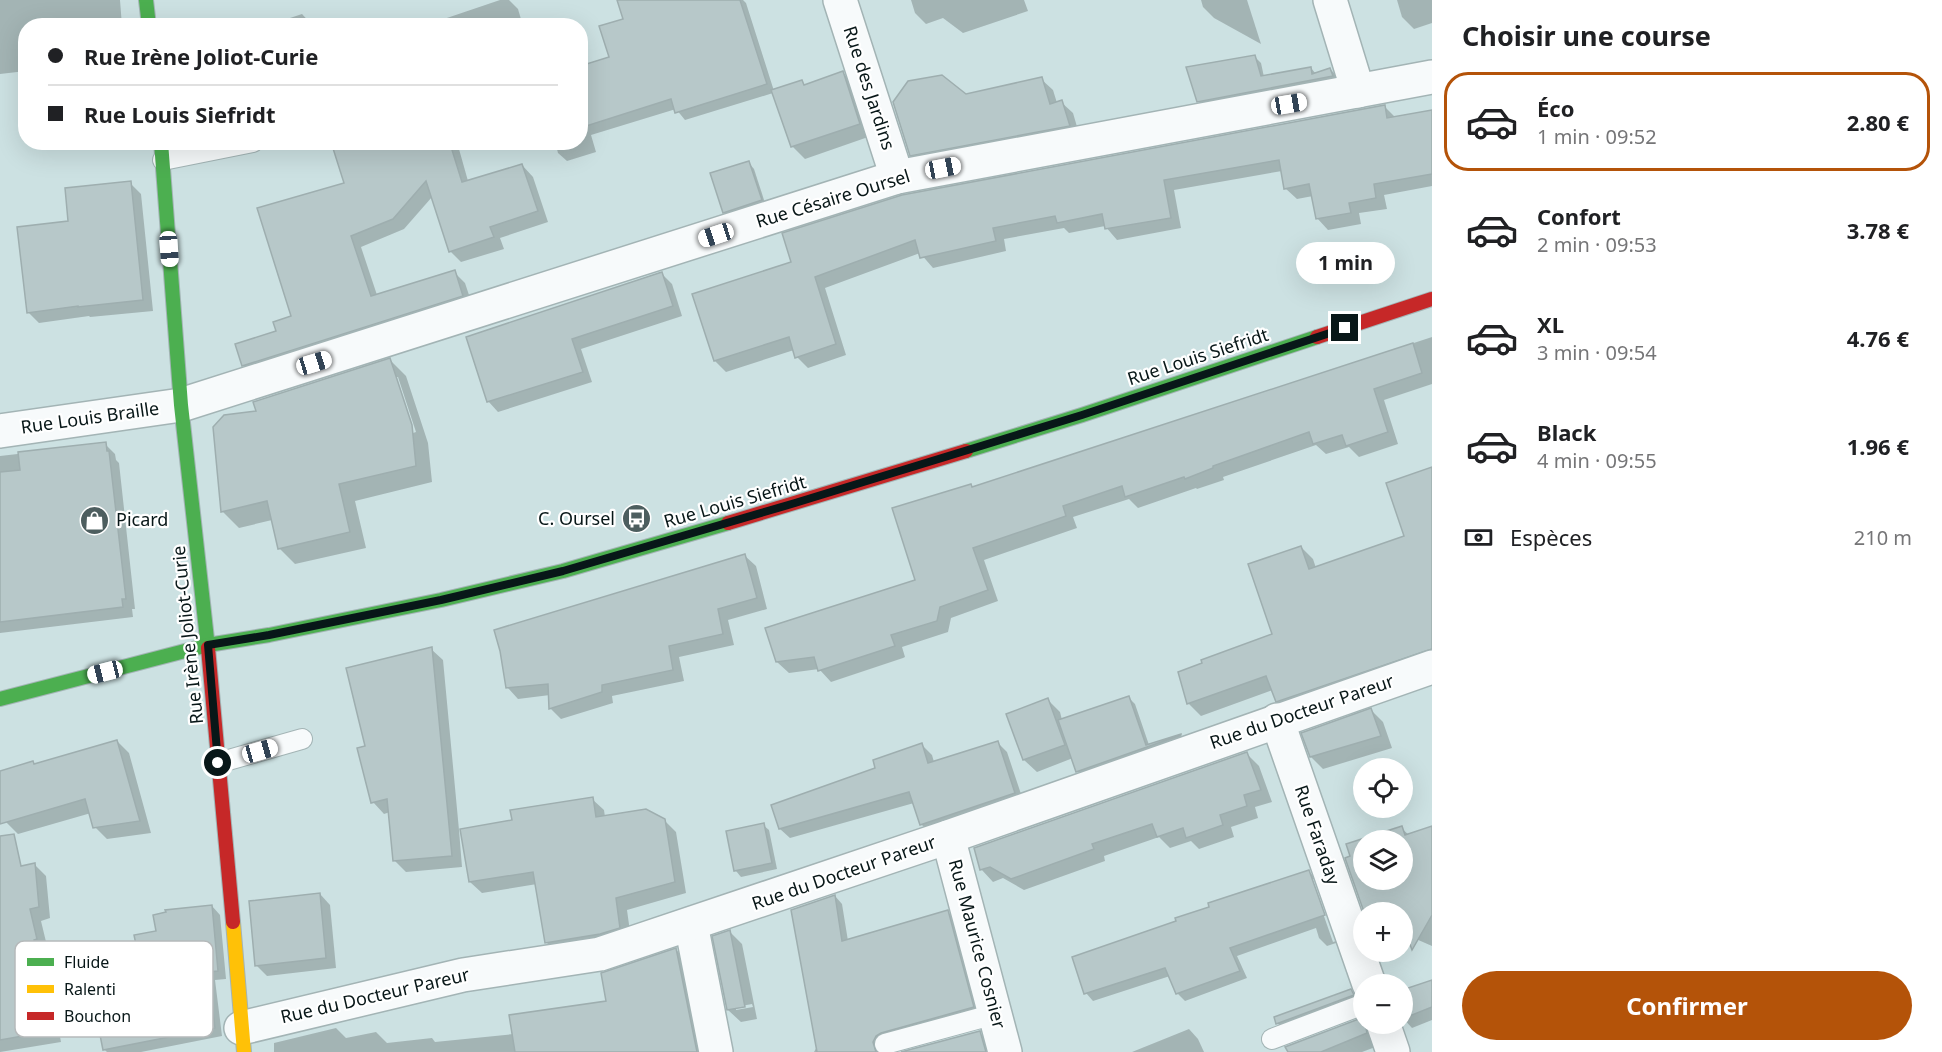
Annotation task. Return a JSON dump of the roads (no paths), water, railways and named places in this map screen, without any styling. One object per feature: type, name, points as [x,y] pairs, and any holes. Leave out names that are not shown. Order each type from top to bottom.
[{"type":"street","points":[[146,0],[147,18]]},
{"type":"street","name":"Rue des Jardins","points":[[840,0],[897,177]]},
{"type":"street","points":[[1330,0],[1358,91]]},
{"type":"street","name":"Rue Césaire Oursel","points":[[181,405],[897,177],[1432,77]]},
{"type":"street","name":"Rue Irène Joliot-Curie","points":[[162,151],[181,405],[208,645],[242,1040]]},
{"type":"street","name":"Rue Louis Siefridt","points":[[0,699],[208,645],[430,602],[563,571],[1082,415],[1432,299]]},
{"type":"street","name":"Rue Louis Braille","points":[[0,431],[181,405]]},
{"type":"street","name":"Rue du Docteur Pareur","points":[[242,1040],[463,975],[600,954],[948,837],[1432,667]]},
{"type":"street","name":"Rue Faraday","points":[[1277,720],[1366,974]]},
{"type":"street","name":"Rue Maurice Cosnier","points":[[948,837],[1005,1052]]},
{"type":"street","points":[[691,924],[716,1052]]},
{"type":"street","points":[[1387,1034],[1393,1052]]},
{"type":"lane","points":[[218,763],[302,739]]},
{"type":"lane","points":[[1272,1039],[1353,1008]]},
{"type":"lane","points":[[885,1044],[995,1014]]},
{"type":"place","name":"C. Oursel","points":[[636,519]]},
{"type":"place","name":"Picard","points":[[95,520]]}]
